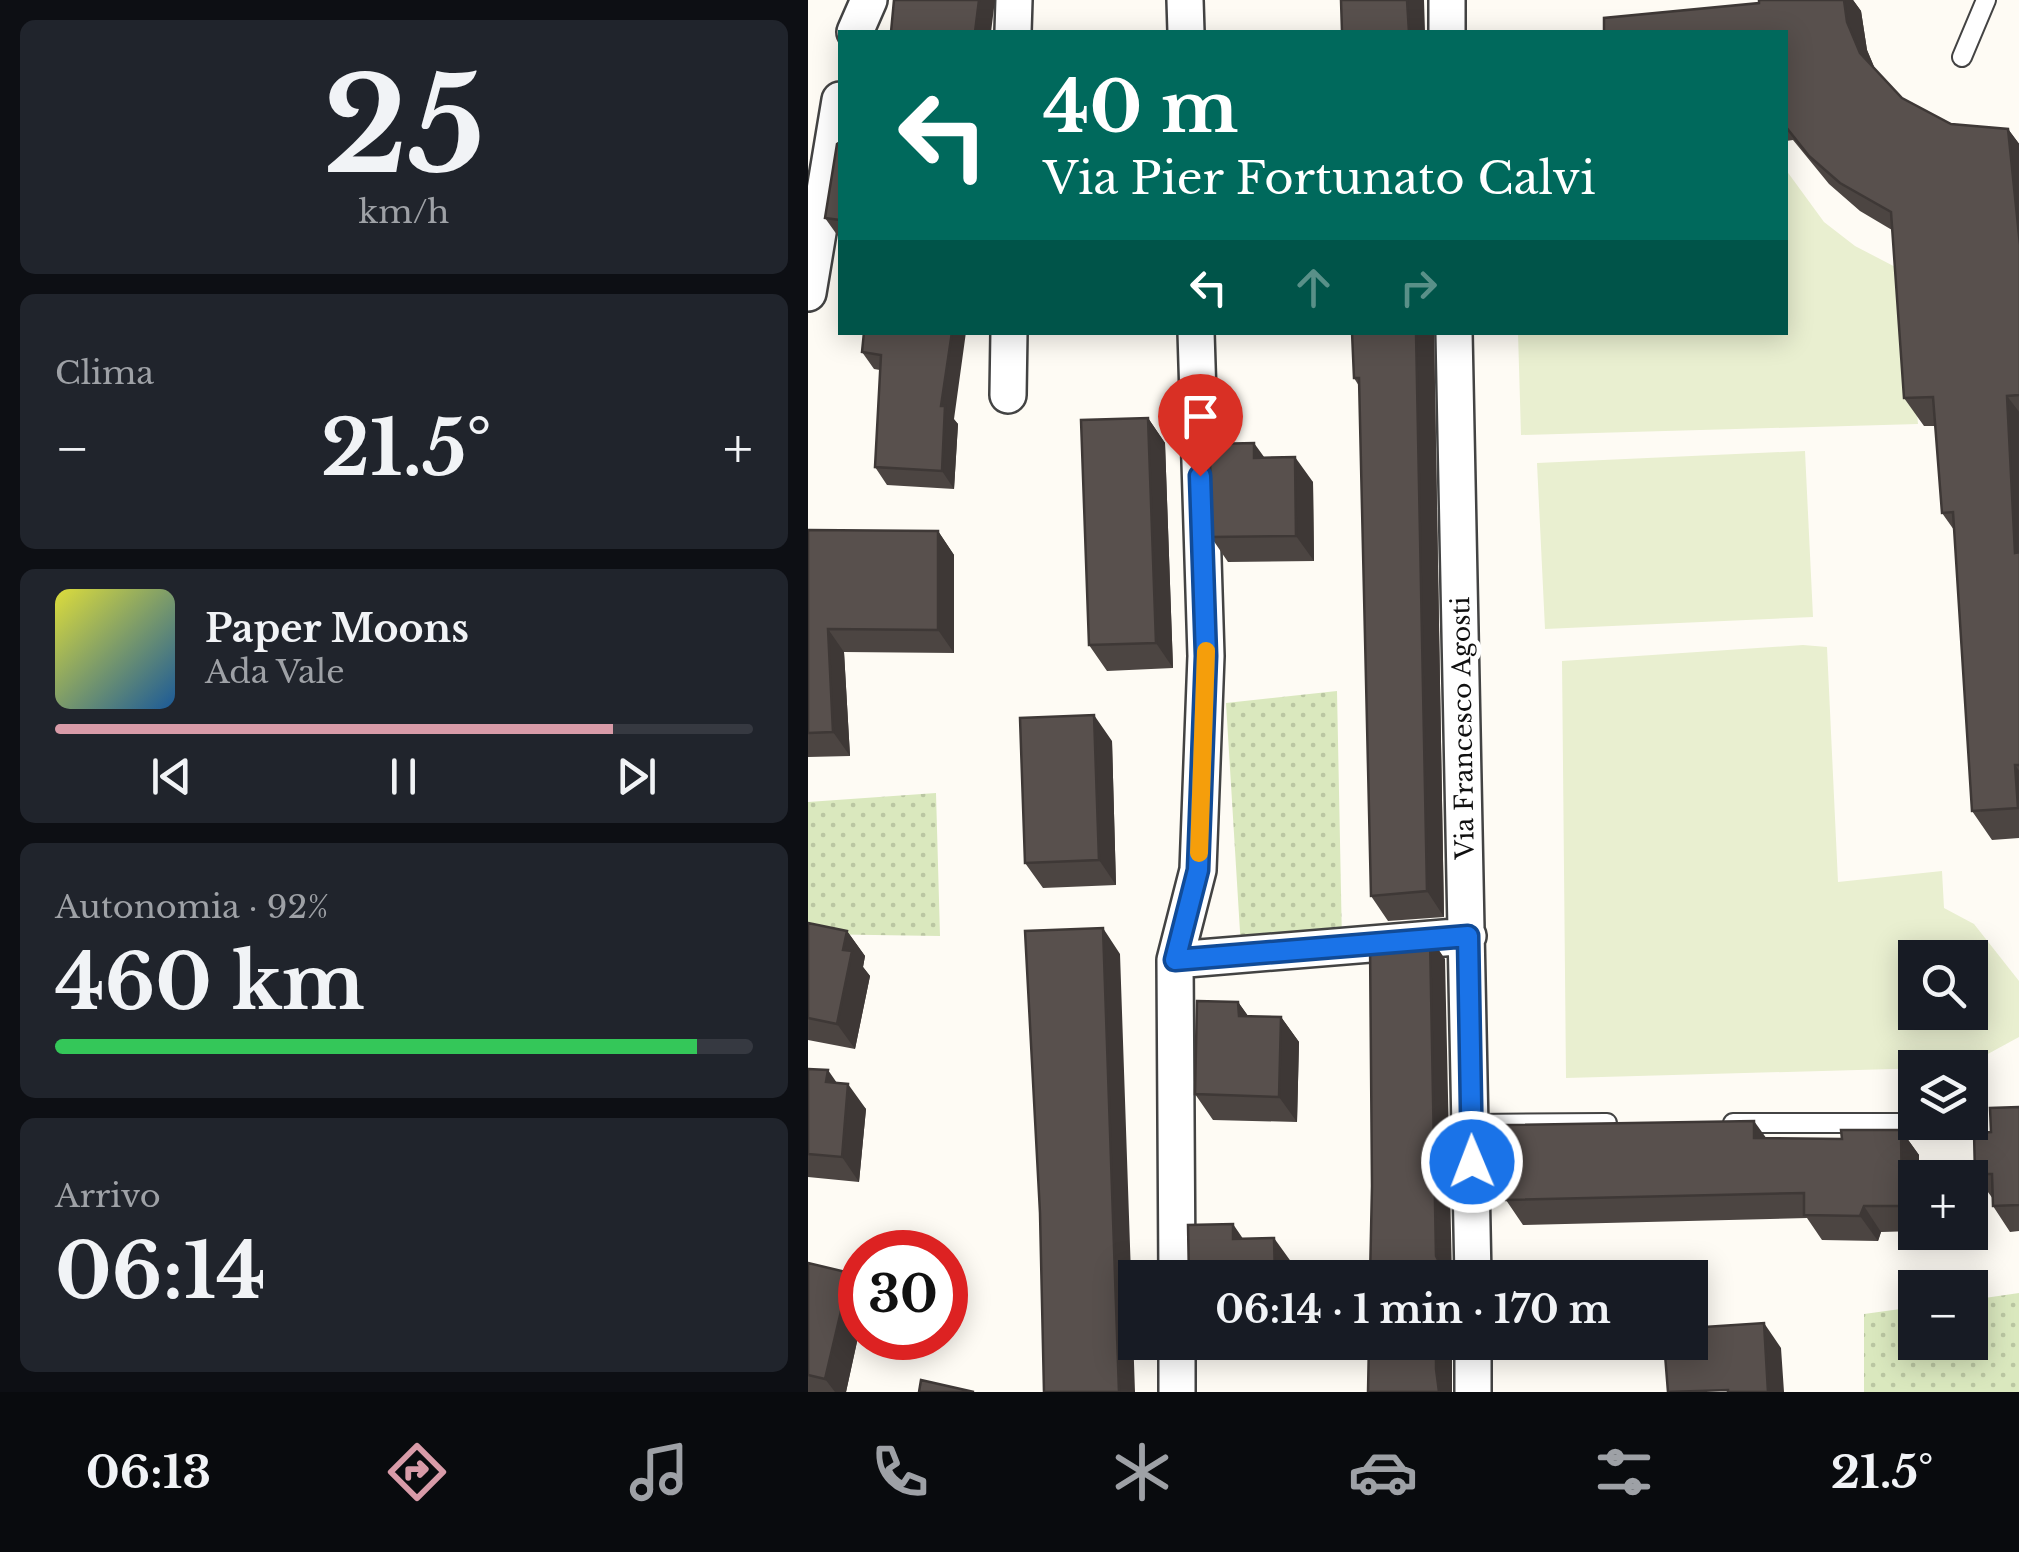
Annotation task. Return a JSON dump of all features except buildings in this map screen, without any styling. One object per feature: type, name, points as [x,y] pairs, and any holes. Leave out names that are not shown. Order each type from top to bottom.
[{"type":"street","points":[[856,30],[869,0]]},
{"type":"street","points":[[1014,0],[1014,30]]},
{"type":"street","points":[[1185,0],[1186,30]]},
{"type":"street","points":[[1447,0],[1448,30]]},
{"type":"street","points":[[808,294],[838,112]]},
{"type":"street","points":[[1008,396],[1009,335]]},
{"type":"street","points":[[1177,1260],[1175,960],[1198,870],[1206,656],[1196,335]]},
{"type":"street","name":"Via Francesco Agosti","points":[[1454,335],[1473,1260]]},
{"type":"street","points":[[1175,960],[1468,936]]},
{"type":"street","points":[[1177,1360],[1177,1392]]},
{"type":"street","points":[[1473,1360],[1473,1392]]},
{"type":"lane","points":[[1962,57],[1986,0]]},
{"type":"lane","points":[[1708,1123],[1898,1122]]},
{"type":"lane","points":[[1472,1124],[1629,1124]]},
{"type":"green space","points":[[1788,173],[1824,222],[1855,246],[1905,272],[1918,424],[1521,435],[1518,335],[1788,335]]},
{"type":"green space","points":[[1805,451],[1813,617],[1545,629],[1537,463]]},
{"type":"green space","points":[[1803,645],[1827,647],[1838,882],[1942,871],[1944,908],[1974,924],[1987,940],[1898,940],[1898,1030],[1988,1030],[1988,942],[2019,981],[2019,1037],[1988,1054],[1988,1050],[1898,1050],[1898,1069],[1566,1078],[1562,661]]},
{"type":"green space","points":[[1337,691],[1342,942],[1241,948],[1226,703]]},
{"type":"green space","points":[[936,793],[940,936],[808,934],[808,802]]},
{"type":"green space","points":[[2019,1293],[2019,1392],[1864,1392],[1864,1314],[1898,1309],[1898,1360],[1988,1360],[1988,1298]]},
{"type":"slow traffic","points":[[1199,853],[1206,651]]},
{"type":"route","points":[[1200,476],[1206,656],[1198,870],[1196,892],[1178,940],[1175,960],[1468,936],[1472,1162]]}]
